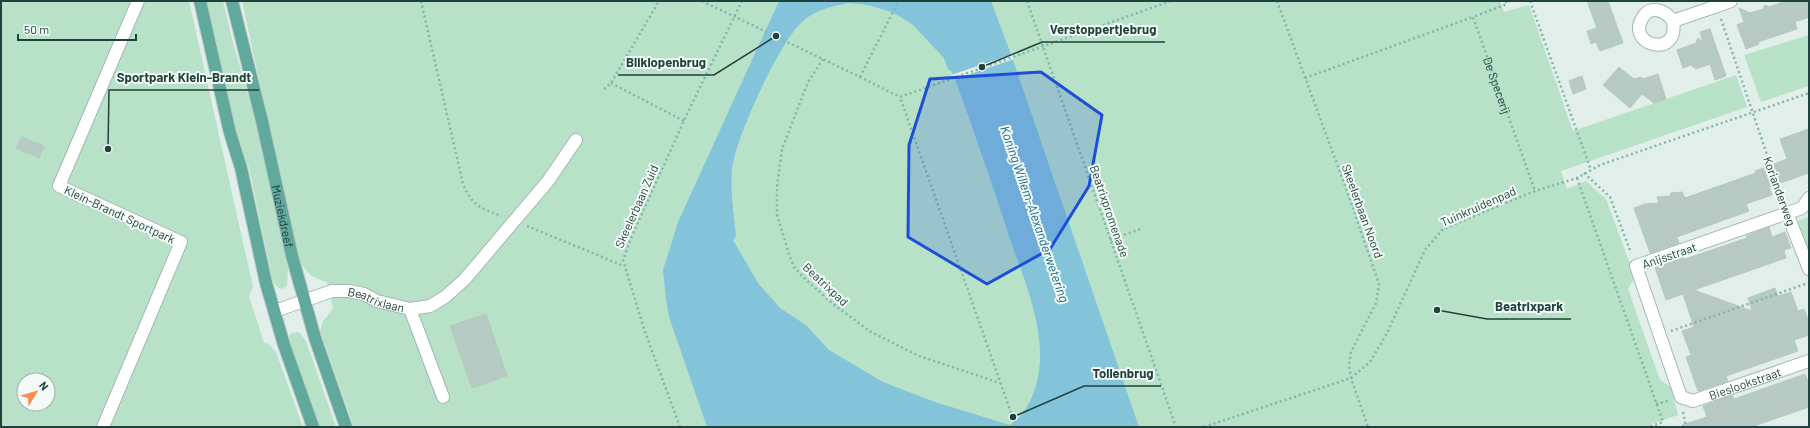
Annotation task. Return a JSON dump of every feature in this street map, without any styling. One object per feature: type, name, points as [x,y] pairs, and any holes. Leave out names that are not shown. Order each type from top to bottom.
[{"type":"main road","points":[[200,1],[230,133],[241,168],[260,256],[284,344],[313,427]]},
{"type":"main road","name":"Muziekdreef","points":[[232,1],[262,121],[292,256],[315,338],[346,427]]},
{"type":"street","name":"Klein-Brandt Sportpark","points":[[103,427],[181,242],[59,186],[138,1]]},
{"type":"street","points":[[1673,21],[1716,3],[1731,1]]},
{"type":"street","points":[[410,309],[430,306],[445,297],[465,279],[548,181],[576,140]]},
{"type":"street","name":"Anijsstraat","points":[[1680,396],[1636,266],[1802,208],[1809,198]]},
{"type":"street","name":"Korianderweg","points":[[1787,213],[1809,269]]},
{"type":"street","name":"Beatrixlaan","points":[[275,311],[332,291],[349,291],[364,294],[377,301],[410,309],[443,397]]},
{"type":"street","name":"Bieslookstraat","points":[[1680,396],[1693,401],[1809,361]]},
{"type":"path","points":[[421,1],[463,184],[467,195],[482,209],[625,266]]},
{"type":"path","points":[[604,89],[611,83],[659,1]]},
{"type":"path","points":[[702,1],[900,97],[1016,427]]},
{"type":"path","name":"Skeelerbaan Zuid","points":[[680,427],[644,330],[623,260],[631,238],[684,121],[742,1]]},
{"type":"path","name":"Beatrixpromenade","points":[[1027,1],[1176,427]]},
{"type":"path","points":[[900,97],[1171,1]]},
{"type":"path","name":"Skeelerbaan Noord","points":[[1277,1],[1379,284],[1376,304],[1351,352],[1349,366],[1351,378],[1368,427]]},
{"type":"path","points":[[1305,78],[1507,4],[1506,1]]},
{"type":"path","points":[[1530,1],[1591,170]]},
{"type":"path","points":[[860,77],[898,2]]},
{"type":"path","points":[[1716,3],[1752,112]]},
{"type":"path","name":"De Specerij","points":[[1473,17],[1535,191]]},
{"type":"path","name":"Beatrixpad","points":[[823,59],[808,82],[782,149],[777,187],[777,215],[794,267],[833,304],[871,332],[919,356],[1001,384]]},
{"type":"path","points":[[611,83],[684,121]]},
{"type":"path","name":"Tuinkruidenpad","points":[[1204,427],[1351,378],[1370,362],[1387,333],[1425,250],[1443,229],[1535,191],[1577,178],[1591,170],[1809,93]]},
{"type":"path","name":"Korianderweg","points":[[1752,112],[1787,213]]},
{"type":"path","points":[[1584,173],[1610,197],[1636,266]]},
{"type":"path","points":[[1577,178],[1663,422],[1649,427]]},
{"type":"path","points":[[1110,240],[1143,228]]},
{"type":"path","points":[[1660,335],[1809,283]]},
{"type":"highlighted area","points":[[1041,72],[1102,115],[1089,186],[1050,249],[987,284],[908,237],[909,145],[930,79]]},
{"type":"green space","points":[[1,1],[189,1],[253,287],[249,296],[264,343],[269,344],[276,352],[303,427],[1,427]]},
{"type":"green space","points":[[203,1],[223,1],[232,39],[257,126],[288,268],[287,286],[283,289],[279,288],[273,282],[249,168],[238,140]]},
{"type":"green space","points":[[242,1],[1500,1],[1504,12],[1529,5],[1573,131],[1736,75],[1747,107],[1561,171],[1567,189],[1586,181],[1606,199],[1635,277],[1628,289],[1660,380],[1671,387],[1678,415],[1651,424],[1652,427],[354,427],[320,331],[323,321],[333,309],[327,282],[308,273],[297,255]]},
{"type":"green space","points":[[1809,35],[1809,86],[1761,102],[1744,55]]},
{"type":"green space","points":[[1809,217],[1809,253],[1797,221]]},
{"type":"green space","points":[[299,332],[306,341],[336,427],[318,427],[288,339],[291,333]]},
{"type":"water","name":"Koning Willem-Alexanderwetering","points":[[779,1],[991,1],[1012,57],[1139,427],[707,427],[669,317],[666,299],[663,270],[678,222]],"holes":[[[849,3],[868,5],[892,12],[912,24],[944,58],[948,69],[952,72],[956,82],[997,199],[1030,298],[1038,328],[1040,344],[1040,359],[1036,387],[1023,412],[1010,425],[935,402],[883,382],[829,350],[806,325],[780,308],[758,283],[733,240],[736,236],[732,203],[732,170],[735,156],[749,115],[782,49],[802,22],[818,11]]]},
{"type":"pier","points":[[1013,54],[1014,59],[953,80],[951,75]]},
{"type":"building","points":[[1587,1],[1608,1],[1623,43],[1600,51],[1596,42],[1591,44],[1587,31],[1597,28]]},
{"type":"building","points":[[1786,1],[1809,1],[1809,17],[1795,22],[1797,29],[1758,42],[1759,44],[1746,49],[1737,25],[1744,22],[1739,8],[1750,13],[1763,9],[1765,5],[1769,7]]},
{"type":"building","points":[[1710,29],[1726,76],[1715,80],[1710,64],[1696,69],[1691,65],[1683,68],[1677,50],[1696,43],[1698,38],[1703,42],[1700,32]]},
{"type":"building","points":[[1619,67],[1634,79],[1641,77],[1643,79],[1658,74],[1666,99],[1654,103],[1642,94],[1630,108],[1603,85]]},
{"type":"building","points":[[1582,76],[1586,89],[1573,94],[1569,81]]},
{"type":"building","points":[[1809,129],[1809,173],[1769,187],[1772,195],[1746,204],[1749,211],[1677,237],[1679,243],[1650,253],[1634,208],[1645,204],[1659,203],[1657,197],[1670,196],[1671,193],[1682,192],[1685,198],[1756,173],[1755,171],[1787,159],[1780,139]]},
{"type":"building","points":[[22,137],[44,146],[39,158],[16,148]]},
{"type":"building","points":[[1769,227],[1772,237],[1785,232],[1791,248],[1784,250],[1786,258],[1694,290],[1752,311],[1748,298],[1775,288],[1778,296],[1791,292],[1798,311],[1804,309],[1809,322],[1809,335],[1794,340],[1798,351],[1726,376],[1728,381],[1698,391],[1686,357],[1691,355],[1682,331],[1694,327],[1683,294],[1666,300],[1655,267],[1684,257],[1685,259],[1747,238],[1746,236]]},
{"type":"building","points":[[486,314],[507,376],[472,388],[450,326]]},
{"type":"building","points":[[1805,374],[1809,384],[1809,407],[1751,427],[1682,427],[1682,425],[1707,417],[1703,406],[1732,395],[1734,399]]},
{"type":"place","name":"Bliklopenbrug","points":[[776,36]]},
{"type":"place","name":"Verstoppertjebrug","points":[[982,67]]},
{"type":"place","name":"Sportpark Klein-Brandt","points":[[108,149]]},
{"type":"place","name":"Beatrixpark","points":[[1437,310]]},
{"type":"place","name":"Tollenbrug","points":[[1013,417]]}]
